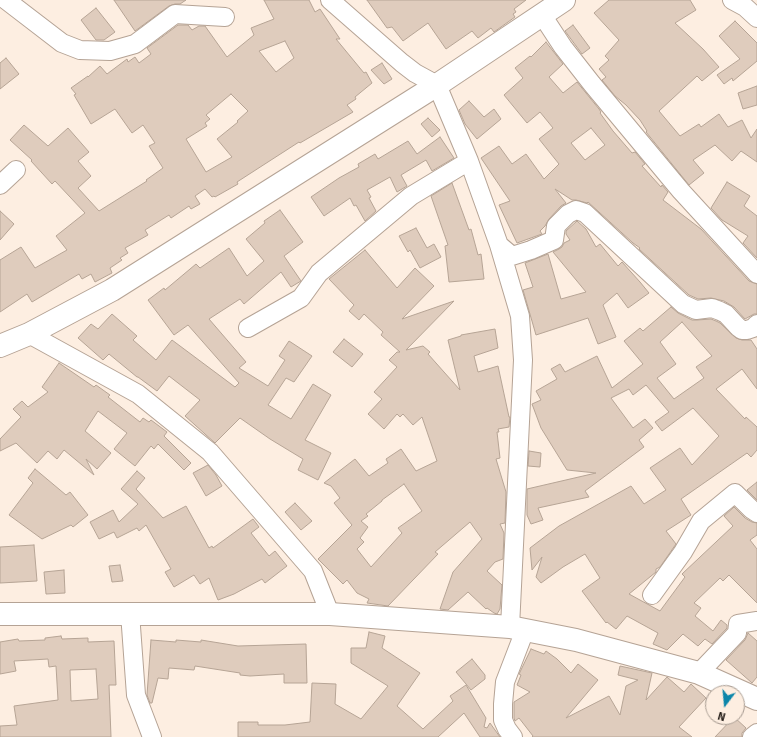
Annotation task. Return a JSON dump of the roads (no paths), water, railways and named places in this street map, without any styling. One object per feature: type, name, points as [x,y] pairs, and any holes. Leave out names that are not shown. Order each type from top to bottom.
[{"type":"main road","points":[[0,346],[29,334],[112,290],[437,85],[564,0]]},
{"type":"main road","points":[[0,614],[330,614],[517,628],[576,640],[699,673],[757,699]]},
{"type":"street","points":[[6,0],[62,43],[80,50],[110,51],[135,44],[175,14],[225,17]]},
{"type":"street","points":[[330,0],[402,63],[415,73],[437,85],[469,161],[499,245],[520,316],[523,360],[517,628],[505,682],[503,704],[503,720],[513,737]]},
{"type":"street","points":[[732,0],[745,7],[757,18]]},
{"type":"street","points":[[542,15],[563,47],[592,84],[682,191],[757,274]]},
{"type":"street","points":[[248,328],[300,298],[319,273],[411,196],[469,161]]},
{"type":"street","points":[[0,185],[16,170]]},
{"type":"street","points":[[499,245],[512,256],[554,240],[556,226],[568,214],[576,210],[585,214],[683,304],[696,310],[712,308],[720,311],[726,314],[742,330],[753,328],[757,324]]},
{"type":"street","points":[[29,334],[138,394],[210,452],[313,571],[330,614]]},
{"type":"street","points":[[652,595],[683,552],[701,521],[735,492],[751,510],[757,513]]},
{"type":"street","points":[[130,613],[136,695],[152,737]]},
{"type":"street","points":[[699,673],[737,633],[738,624],[757,621]]},
{"type":"street","points":[[752,737],[757,733]]}]
